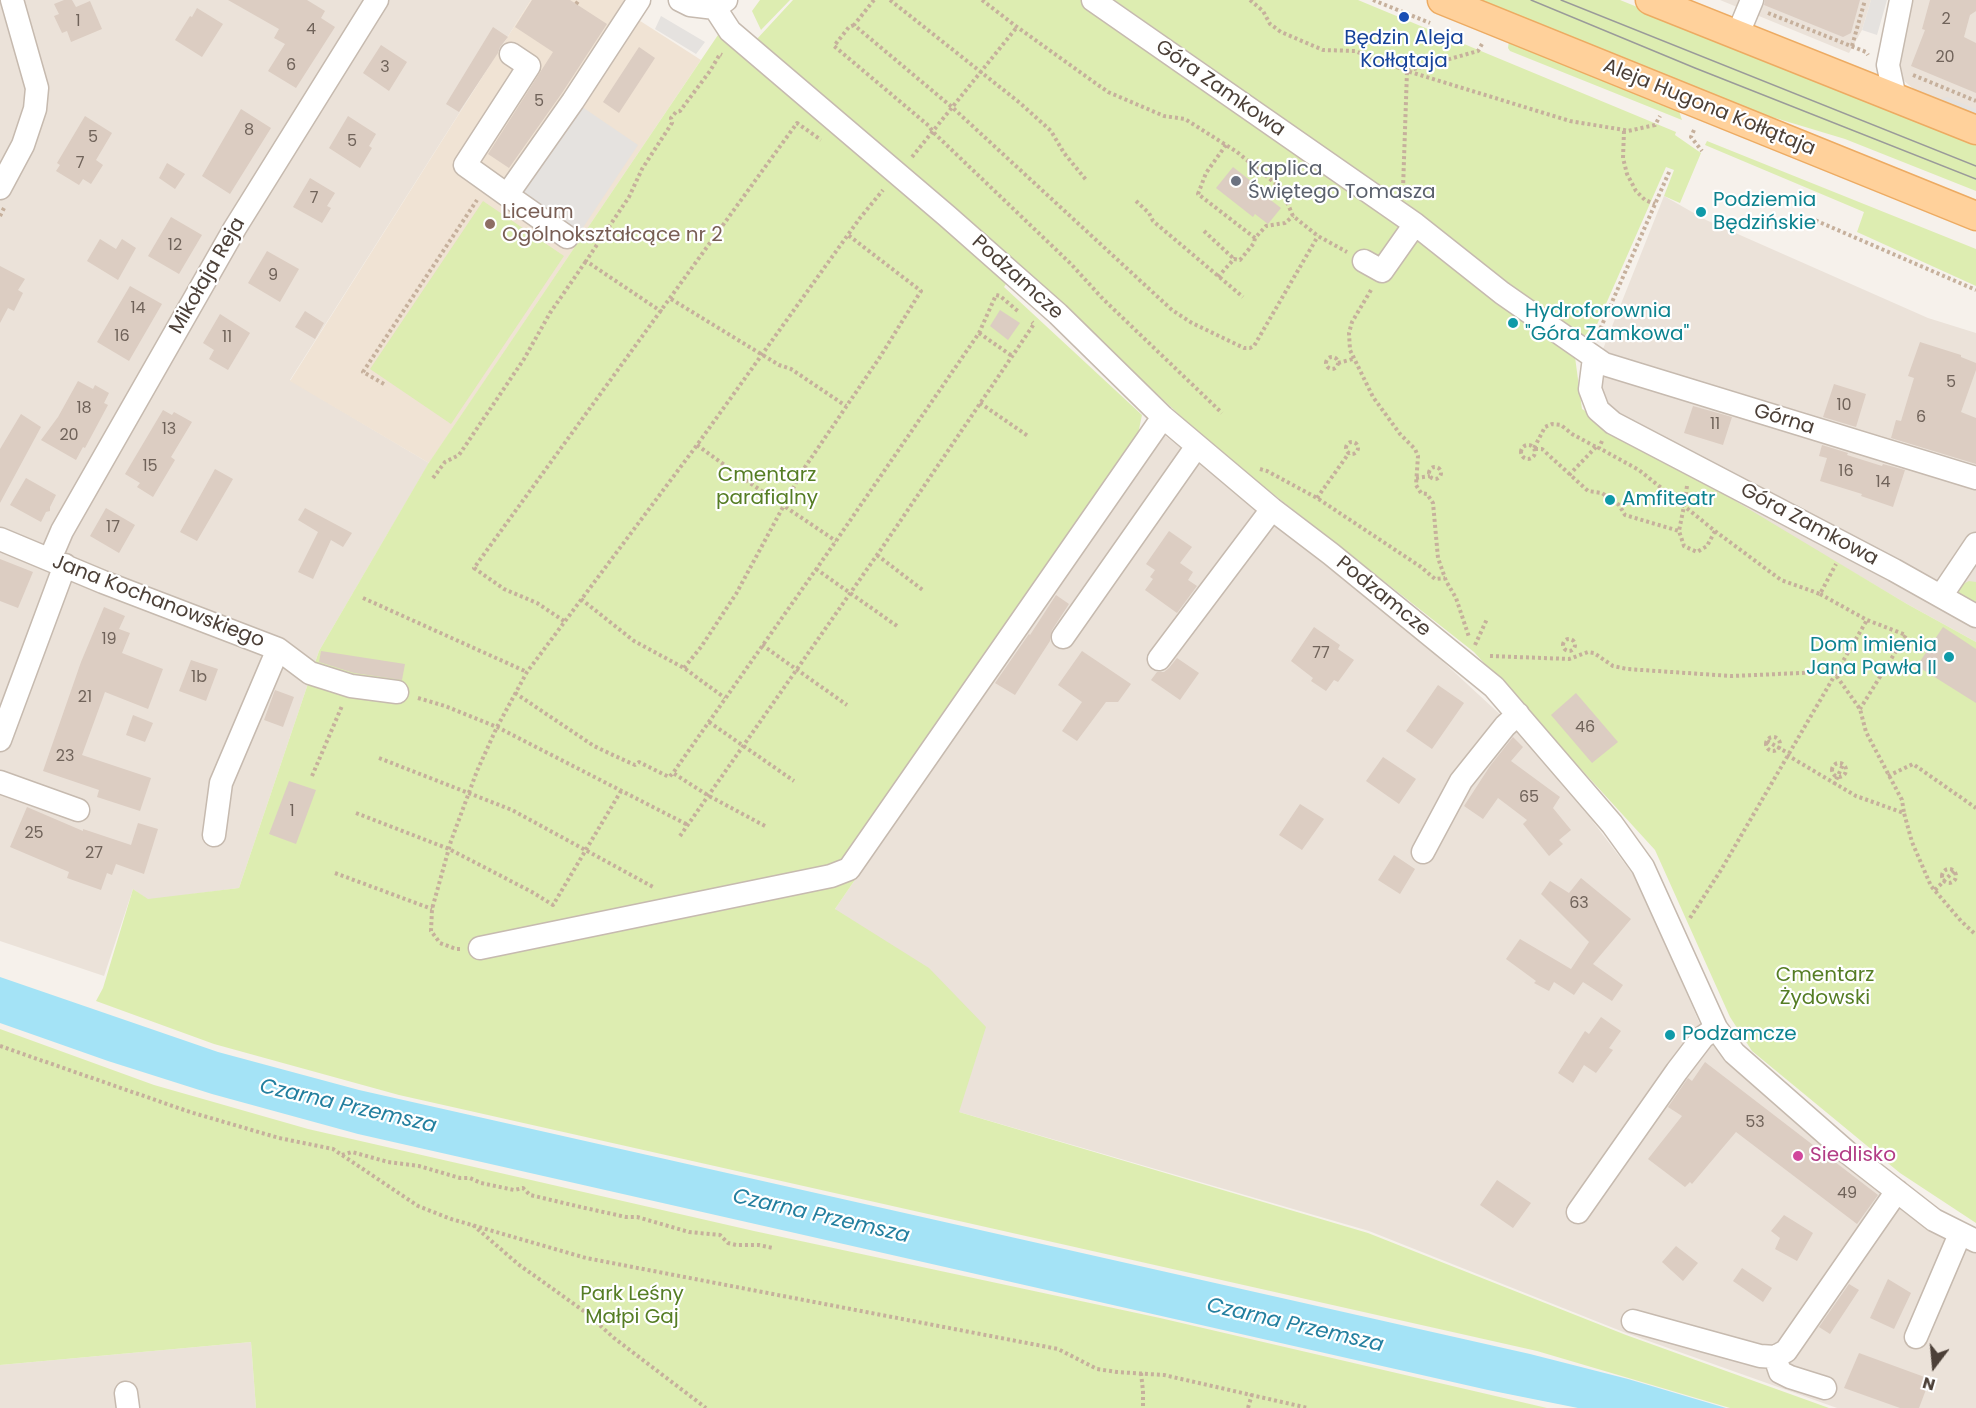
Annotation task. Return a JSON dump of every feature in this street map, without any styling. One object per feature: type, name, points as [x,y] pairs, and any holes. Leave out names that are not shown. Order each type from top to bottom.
[{"type":"main road","name":"Aleja Hugona Kołłątaja","points":[[1442,0],[1976,216]]},
{"type":"main road","points":[[1664,3],[1737,36],[1976,130]]},
{"type":"street","points":[[0,188],[23,145],[35,109],[37,88],[12,0]]},
{"type":"street","name":"Mikołaja Reja","points":[[0,740],[57,562],[68,520],[235,228],[377,0]]},
{"type":"street","points":[[507,195],[573,101],[639,0]]},
{"type":"street","points":[[680,0],[690,5],[720,4]]},
{"type":"street","name":"Góra Zamkowa","points":[[1094,0],[1415,224],[1502,293],[1594,358],[1590,389],[1598,410],[1614,423],[1697,465],[1976,616]]},
{"type":"street","points":[[1895,98],[1888,65],[1901,0]]},
{"type":"street","points":[[1737,36],[1751,3]]},
{"type":"street","name":"Podzamcze","points":[[720,4],[730,31],[1058,315],[1163,417],[1272,509],[1494,687],[1612,824],[1643,867],[1716,1028],[1734,1053],[1848,1153],[1934,1220],[1968,1238]]},
{"type":"street","points":[[511,54],[529,66],[465,165],[567,237]]},
{"type":"street","points":[[1373,266],[1415,224]]},
{"type":"street","name":"Górna","points":[[1594,358],[1604,364],[1976,478]]},
{"type":"street","points":[[480,948],[831,876],[849,869],[1163,417]]},
{"type":"street","points":[[1063,638],[1197,446]]},
{"type":"street","points":[[1159,659],[1272,509]]},
{"type":"street","name":"Jana Kochanowskiego","points":[[0,539],[278,649],[310,673],[351,686],[397,692]]},
{"type":"street","points":[[1941,596],[1969,569],[1976,544]]},
{"type":"street","points":[[214,835],[222,783],[278,649]]},
{"type":"street","points":[[1423,852],[1461,781],[1505,726],[1518,714]]},
{"type":"street","points":[[0,782],[78,810]]},
{"type":"street","points":[[1578,1212],[1677,1071],[1703,1037],[1716,1028]]},
{"type":"street","points":[[1633,1321],[1760,1356],[1774,1357],[1786,1351],[1898,1191]]},
{"type":"street","points":[[1916,1337],[1968,1238]]},
{"type":"street","points":[[1774,1357],[1780,1372],[1825,1388]]},
{"type":"path","points":[[874,0],[834,46],[929,126],[1071,264],[1111,307],[1222,413]]},
{"type":"path","points":[[890,0],[1020,103],[1050,131],[1087,182]]},
{"type":"path","points":[[982,0],[1108,92],[1164,116],[1185,119],[1237,152],[1281,188],[1293,216],[1318,236],[1373,266],[1352,322],[1349,333],[1350,350],[1373,397],[1400,434],[1415,449],[1418,456],[1416,485],[1421,493],[1427,494],[1433,503],[1438,558],[1445,578],[1456,598],[1465,629]]},
{"type":"path","points":[[1250,0],[1263,11],[1270,24],[1281,32],[1323,50],[1355,51],[1407,71],[1570,121],[1628,131],[1655,125],[1660,116]]},
{"type":"path","points":[[1852,46],[1865,0]]},
{"type":"path","points":[[1751,3],[1866,52],[1870,58]]},
{"type":"path","points":[[854,25],[953,108],[1172,310],[1192,323],[1244,348],[1254,345],[1318,236]]},
{"type":"path","points":[[480,948],[456,949],[440,943],[432,932],[432,909],[449,849],[469,794],[496,727],[527,672],[697,445],[848,235],[1017,27]]},
{"type":"path","points":[[1407,71],[1478,51],[1482,44]]},
{"type":"path","points":[[433,478],[445,462],[459,455],[524,359],[550,313],[629,197],[642,169],[672,123],[671,118],[680,111],[720,54],[729,59]]},
{"type":"path","points":[[1403,194],[1407,71]]},
{"type":"path","points":[[1912,75],[1976,100]]},
{"type":"path","points":[[1946,88],[1948,81]]},
{"type":"path","points":[[564,621],[537,603],[504,589],[474,568],[662,312],[800,116]]},
{"type":"path","points":[[797,123],[824,142]]},
{"type":"path","points":[[1624,130],[1623,158],[1627,174],[1645,200],[1655,204]]},
{"type":"path","points":[[1694,130],[1691,137],[1702,151]]},
{"type":"path","points":[[1226,145],[1206,173],[1198,194],[1255,238]]},
{"type":"path","points":[[1594,358],[1593,345],[1670,170]]},
{"type":"path","points":[[384,384],[363,372],[489,182]]},
{"type":"path","points":[[1136,201],[1149,213],[1153,221],[1243,297]]},
{"type":"path","points":[[1204,231],[1234,259],[1240,260],[1266,226],[1285,223],[1293,216]]},
{"type":"path","points":[[1810,218],[1976,290]]},
{"type":"path","points":[[684,668],[701,647],[736,594],[803,470],[880,357],[921,291],[848,235]]},
{"type":"path","points":[[1218,277],[1234,259]]},
{"type":"path","points":[[586,261],[662,312]]},
{"type":"path","points":[[515,693],[594,746],[635,765],[639,762],[669,777],[836,541],[979,333],[996,295],[1034,324],[877,555],[680,836]]},
{"type":"path","points":[[671,298],[779,365],[791,369],[846,406]]},
{"type":"path","points":[[979,333],[1012,357]]},
{"type":"path","points":[[1338,363],[1353,359]]},
{"type":"path","points":[[980,404],[1028,436]]},
{"type":"path","points":[[1569,475],[1598,447],[1614,423]]},
{"type":"path","points":[[1679,531],[1625,514],[1618,505],[1602,493],[1588,491],[1542,449],[1534,448],[1545,427],[1561,424],[1572,434],[1639,470],[1714,531],[1782,580],[1820,594],[1867,620],[1906,635],[1860,709]]},
{"type":"path","points":[[697,445],[836,541]]},
{"type":"path","points":[[1317,498],[1349,453]]},
{"type":"path","points":[[1256,468],[1267,471],[1317,498],[1421,567],[1435,579],[1445,578]]},
{"type":"path","points":[[1416,478],[1430,476]]},
{"type":"path","points":[[1687,489],[1679,531],[1684,546],[1697,552],[1707,546],[1714,531]]},
{"type":"path","points":[[877,555],[924,591]]},
{"type":"path","points":[[816,569],[897,626]]},
{"type":"path","points":[[1820,594],[1834,569]]},
{"type":"path","points":[[363,598],[527,672]]},
{"type":"path","points":[[581,599],[634,640],[684,668],[726,698]]},
{"type":"path","points":[[1474,645],[1488,619]]},
{"type":"path","points":[[1692,914],[1721,870],[1867,620]]},
{"type":"path","points":[[762,645],[847,705]]},
{"type":"path","points":[[1571,651],[1576,657]]},
{"type":"path","points":[[1498,657],[1569,660],[1588,652],[1594,653],[1613,666],[1661,672],[1731,676],[1825,672],[1835,674],[1860,709],[1866,732],[1902,800],[1912,842],[1931,886],[1976,935]]},
{"type":"path","points":[[312,776],[351,686]]},
{"type":"path","points":[[397,692],[445,706],[496,727],[688,825]]},
{"type":"path","points":[[709,722],[794,781]]},
{"type":"path","points":[[1779,748],[1780,741],[1777,738],[1772,737],[1767,741],[1834,785],[1856,796],[1904,813]]},
{"type":"path","points":[[379,758],[512,810],[655,888]]},
{"type":"path","points":[[1834,785],[1838,777],[1843,764],[1838,763],[1833,767],[1833,774],[1838,777]]},
{"type":"path","points":[[1888,776],[1913,764],[1976,808]]},
{"type":"path","points":[[673,773],[709,796],[765,826]]},
{"type":"path","points":[[356,813],[449,849],[553,905],[621,791]]},
{"type":"path","points":[[1935,890],[1954,871]]},
{"type":"path","points":[[335,873],[432,909]]},
{"type":"path","points":[[0,1046],[190,1112],[279,1138],[333,1149],[418,1206],[472,1225],[586,1258],[1058,1349],[1097,1368],[1117,1372],[1164,1375],[1308,1408]]},
{"type":"path","points":[[342,1155],[352,1152],[514,1190],[523,1188],[530,1195],[626,1217],[636,1217],[690,1232],[720,1235],[728,1243],[736,1245],[759,1245],[773,1248]]},
{"type":"path","points":[[472,1225],[518,1264],[585,1312],[614,1338],[706,1408]]},
{"type":"path","points":[[1141,1373],[1143,1408]]},
{"type":"path","points":[[1248,1408],[1252,1394]]},
{"type":"shaded area","points":[[0,0],[531,0],[290,380],[429,463],[319,651],[239,888],[148,900],[133,889],[104,976],[0,941]]},
{"type":"shaded area","name":"Liceum Ogólnokształcące nr 2","points":[[531,0],[624,0],[620,8],[701,60],[429,463],[290,381]]},
{"type":"shaded area","points":[[1720,0],[1871,0],[1862,30],[1849,53]]},
{"type":"shaded area","points":[[1871,0],[1887,0],[1877,35],[1862,30]]},
{"type":"shaded area","points":[[1911,0],[1976,0],[1976,116],[1916,91],[1903,80],[1899,73],[1896,52]]},
{"type":"shaded area","points":[[661,16],[705,42],[696,54],[655,29]]},
{"type":"shaded area","points":[[1947,97],[1976,109],[1976,117],[1937,101]]},
{"type":"shaded area","points":[[569,98],[638,145],[580,232],[510,185]]},
{"type":"shaded area","points":[[1664,196],[1706,220],[1928,318],[1976,333],[1976,642],[1907,604],[1602,424],[1601,354]]},
{"type":"shaded area","points":[[1163,434],[1413,634],[1505,719],[1591,819],[1638,881],[1699,1022],[1726,1061],[1976,1248],[1976,1408],[1837,1408],[1626,1333],[1369,1231],[959,1112],[835,909],[1152,446]]},
{"type":"shaded area","points":[[251,1342],[256,1408],[0,1408],[0,1365]]},
{"type":"green space","points":[[760,0],[790,0],[761,30],[752,11]]},
{"type":"green space","name":"Cmentarz Żydowski","points":[[793,0],[1086,0],[1395,218],[1575,357],[1582,409],[1907,604],[1976,642],[1976,1223],[1900,1173],[1752,1051],[1730,1017],[1655,850],[1474,652],[1216,449],[1097,338],[756,40]]},
{"type":"green space","points":[[1114,0],[1358,0],[1676,132],[1675,135],[1701,153],[1680,203],[1664,196],[1674,170],[1666,167],[1595,329],[1584,336],[1559,321],[1209,66]]},
{"type":"green space","points":[[1472,0],[1620,0],[1976,144],[1976,191],[1845,139],[1742,108]]},
{"type":"green space","name":"Cmentarz parafialny","points":[[720,32],[1008,281],[1004,287],[1142,415],[1138,434],[1152,446],[835,909],[929,968],[986,1027],[959,1112],[1368,1233],[1626,1335],[1829,1408],[1730,1408],[1537,1351],[399,1095],[214,1044],[96,1001],[103,988],[133,889],[148,899],[239,888],[319,651],[428,464]]},
{"type":"green space","points":[[1509,41],[1678,108],[1682,120],[1510,51]]},
{"type":"green space","points":[[1707,141],[1976,249],[1976,286],[1857,232],[1864,212],[1705,145]]},
{"type":"green space","points":[[483,201],[564,256],[451,424],[370,369]]},
{"type":"green space","points":[[1969,581],[1976,582],[1976,611],[1959,597],[1958,590],[1961,585]]},
{"type":"green space","name":"Park Leśny Małpi Gaj","points":[[0,1029],[154,1085],[308,1129],[754,1231],[1160,1318],[1547,1408],[256,1408],[251,1342],[0,1365]]},
{"type":"water","name":"Czarna Przemsza","points":[[0,977],[218,1052],[359,1090],[1530,1354],[1628,1379],[1726,1408],[1578,1408],[1488,1390],[358,1134],[212,1094],[0,1023]]},
{"type":"building","points":[[72,0],[76,7],[90,1],[102,29],[71,42],[67,31],[62,33],[54,16],[59,14],[54,4]]},
{"type":"building","points":[[228,0],[307,0],[325,11],[321,18],[335,27],[296,88],[268,71],[285,44],[274,38],[279,29]]},
{"type":"building","points":[[532,0],[570,0],[607,24],[509,168],[488,154],[553,52],[515,27]]},
{"type":"building","points":[[1765,0],[1860,0],[1851,33],[1843,37],[1764,5]]},
{"type":"building","points":[[1930,0],[1976,0],[1976,11],[1970,15],[1964,37],[1976,43],[1976,93],[1911,66],[1925,30],[1922,29]]},
{"type":"building","points":[[197,8],[223,24],[202,57],[175,40]]},
{"type":"building","points":[[493,27],[508,37],[459,112],[446,104]]},
{"type":"building","points":[[381,45],[407,62],[389,91],[363,73]]},
{"type":"building","points":[[639,47],[655,58],[619,113],[603,102]]},
{"type":"building","points":[[241,109],[271,128],[230,194],[202,176]]},
{"type":"building","points":[[85,116],[112,133],[96,160],[103,165],[91,184],[83,179],[79,185],[56,171],[60,165],[57,163]]},
{"type":"building","points":[[348,116],[376,134],[369,146],[372,148],[360,168],[329,148]]},
{"type":"building","points":[[167,163],[185,174],[175,189],[159,178]]},
{"type":"building","name":"Kaplica Świętego Tomasza","points":[[1233,167],[1270,196],[1268,198],[1281,208],[1268,224],[1255,214],[1253,217],[1216,188]]},
{"type":"building","points":[[310,178],[335,193],[327,206],[331,208],[322,223],[293,207]]},
{"type":"building","points":[[171,217],[202,235],[179,274],[148,256]]},
{"type":"building","points":[[100,239],[116,249],[122,239],[136,248],[118,280],[87,261]]},
{"type":"building","points":[[267,251],[299,269],[280,302],[248,283]]},
{"type":"building","points":[[0,266],[25,279],[18,290],[23,293],[14,311],[8,308],[0,323]]},
{"type":"building","points":[[130,286],[162,304],[129,361],[97,342]]},
{"type":"building","points":[[1000,310],[1020,323],[1008,340],[990,326]]},
{"type":"building","points":[[305,311],[324,323],[315,339],[295,327]]},
{"type":"building","points":[[220,314],[250,333],[228,370],[209,359],[214,350],[203,343]]},
{"type":"building","points":[[1920,342],[1961,355],[1976,363],[1976,370],[1961,412],[1976,418],[1976,464],[1891,438],[1896,420],[1901,421],[1914,378],[1908,376]]},
{"type":"building","points":[[78,381],[93,389],[95,385],[109,393],[104,403],[108,405],[76,460],[41,440],[58,417]]},
{"type":"building","points":[[1834,384],[1866,394],[1856,427],[1823,417]]},
{"type":"building","points":[[1693,406],[1732,417],[1723,445],[1684,433]]},
{"type":"building","points":[[163,410],[172,415],[174,412],[192,422],[171,457],[175,460],[153,497],[137,487],[140,483],[125,474]]},
{"type":"building","points":[[21,414],[41,427],[0,503],[0,449]]},
{"type":"building","points":[[1822,445],[1882,466],[1883,464],[1905,470],[1893,507],[1861,496],[1862,494],[1820,481],[1827,458],[1819,456]]},
{"type":"building","points":[[215,469],[233,479],[197,541],[180,532]]},
{"type":"building","points":[[26,478],[56,495],[50,511],[46,512],[41,522],[10,505]]},
{"type":"building","points":[[106,508],[135,525],[119,553],[90,536]]},
{"type":"building","points":[[305,508],[352,533],[343,547],[331,540],[313,579],[298,572],[318,532],[298,520]]},
{"type":"building","points":[[1169,531],[1192,547],[1180,563],[1193,572],[1188,580],[1197,586],[1177,613],[1145,590],[1153,579],[1150,577],[1155,570],[1146,564]]},
{"type":"building","points":[[0,559],[33,572],[18,608],[0,601]]},
{"type":"building","points":[[1056,595],[1069,604],[1052,630],[1050,641],[1015,695],[995,683]]},
{"type":"building","points":[[104,607],[125,616],[119,629],[130,633],[122,653],[163,669],[148,709],[105,692],[82,755],[151,778],[140,811],[97,797],[99,790],[43,771],[81,662]]},
{"type":"building","points":[[1314,627],[1340,645],[1338,649],[1354,660],[1338,682],[1334,680],[1326,691],[1311,681],[1313,678],[1291,661]]},
{"type":"building","name":"Dom imienia Jana Pawła II","points":[[1943,627],[1976,649],[1976,703],[1917,666]]},
{"type":"building","points":[[321,651],[405,664],[402,680],[354,673],[319,662]]},
{"type":"building","points":[[1082,651],[1131,684],[1118,702],[1106,702],[1077,741],[1062,731],[1082,702],[1058,685]]},
{"type":"building","points":[[1177,658],[1199,673],[1180,700],[1151,680],[1157,672],[1164,672],[1169,668]]},
{"type":"building","points":[[191,660],[218,669],[206,701],[179,691]]},
{"type":"building","points":[[1438,685],[1464,703],[1432,749],[1406,731]]},
{"type":"building","points":[[275,690],[294,697],[283,727],[264,720]]},
{"type":"building","points":[[1576,693],[1618,742],[1592,763],[1551,715]]},
{"type":"building","points":[[133,715],[153,723],[145,742],[126,735]]},
{"type":"building","points":[[1513,737],[1523,747],[1511,761],[1560,797],[1553,808],[1571,830],[1559,840],[1563,844],[1549,856],[1523,824],[1527,820],[1498,798],[1483,819],[1464,806],[1490,766]]},
{"type":"building","points":[[1383,757],[1416,779],[1399,804],[1366,781]]},
{"type":"building","points":[[289,781],[316,790],[296,844],[269,834]]},
{"type":"building","points":[[1300,804],[1324,819],[1302,850],[1279,835]]},
{"type":"building","points":[[27,807],[83,831],[83,829],[131,845],[138,823],[158,829],[144,874],[116,864],[112,875],[107,873],[101,890],[67,878],[69,872],[10,847]]},
{"type":"building","points":[[1394,855],[1415,869],[1400,894],[1378,880]]},
{"type":"building","points":[[1581,878],[1631,919],[1593,964],[1623,985],[1612,1001],[1583,982],[1574,995],[1554,982],[1549,991],[1534,983],[1536,981],[1506,959],[1520,939],[1571,969],[1589,942],[1541,894],[1550,881],[1569,893]]},
{"type":"building","points":[[1601,1017],[1621,1031],[1609,1048],[1613,1050],[1596,1073],[1584,1065],[1573,1083],[1558,1073],[1585,1031],[1589,1034]]},
{"type":"building","points":[[1705,1062],[1878,1195],[1857,1224],[1736,1132],[1692,1184],[1690,1182],[1685,1187],[1648,1159],[1682,1116],[1668,1107],[1688,1078],[1692,1081]]},
{"type":"building","points":[[1497,1180],[1531,1203],[1513,1228],[1480,1205]]},
{"type":"building","points":[[1784,1215],[1813,1233],[1797,1261],[1775,1249],[1780,1238],[1771,1231]]},
{"type":"building","points":[[1676,1246],[1698,1263],[1683,1281],[1662,1262]]},
{"type":"building","points":[[1742,1268],[1772,1288],[1763,1302],[1733,1281]]},
{"type":"building","points":[[1888,1279],[1911,1293],[1894,1329],[1870,1318]]},
{"type":"building","points":[[1849,1284],[1859,1290],[1830,1334],[1819,1327]]},
{"type":"building","points":[[1859,1353],[1930,1379],[1919,1408],[1900,1408],[1844,1388]]},
{"type":"tram line","points":[[1531,0],[1695,68],[1976,179]]},
{"type":"tram line","points":[[1561,0],[1976,166]]},
{"type":"place","name":"Będzin Aleja Kołłątaja","points":[[1404,17]]},
{"type":"place","name":"Kaplica Świętego Tomasza","points":[[1236,181]]},
{"type":"place","name":"Podziemia Będzińskie","points":[[1701,212]]},
{"type":"place","name":"Liceum Ogólnokształcące nr 2","points":[[490,224]]},
{"type":"place","name":"Hydroforownia \"Góra Zamkowa\"","points":[[1513,323]]},
{"type":"place","name":"Amfiteatr","points":[[1610,500]]},
{"type":"place","name":"Dom imienia Jana Pawła II","points":[[1949,657]]},
{"type":"place","name":"Podzamcze","points":[[1670,1035]]},
{"type":"place","name":"Siedlisko","points":[[1798,1156]]}]
